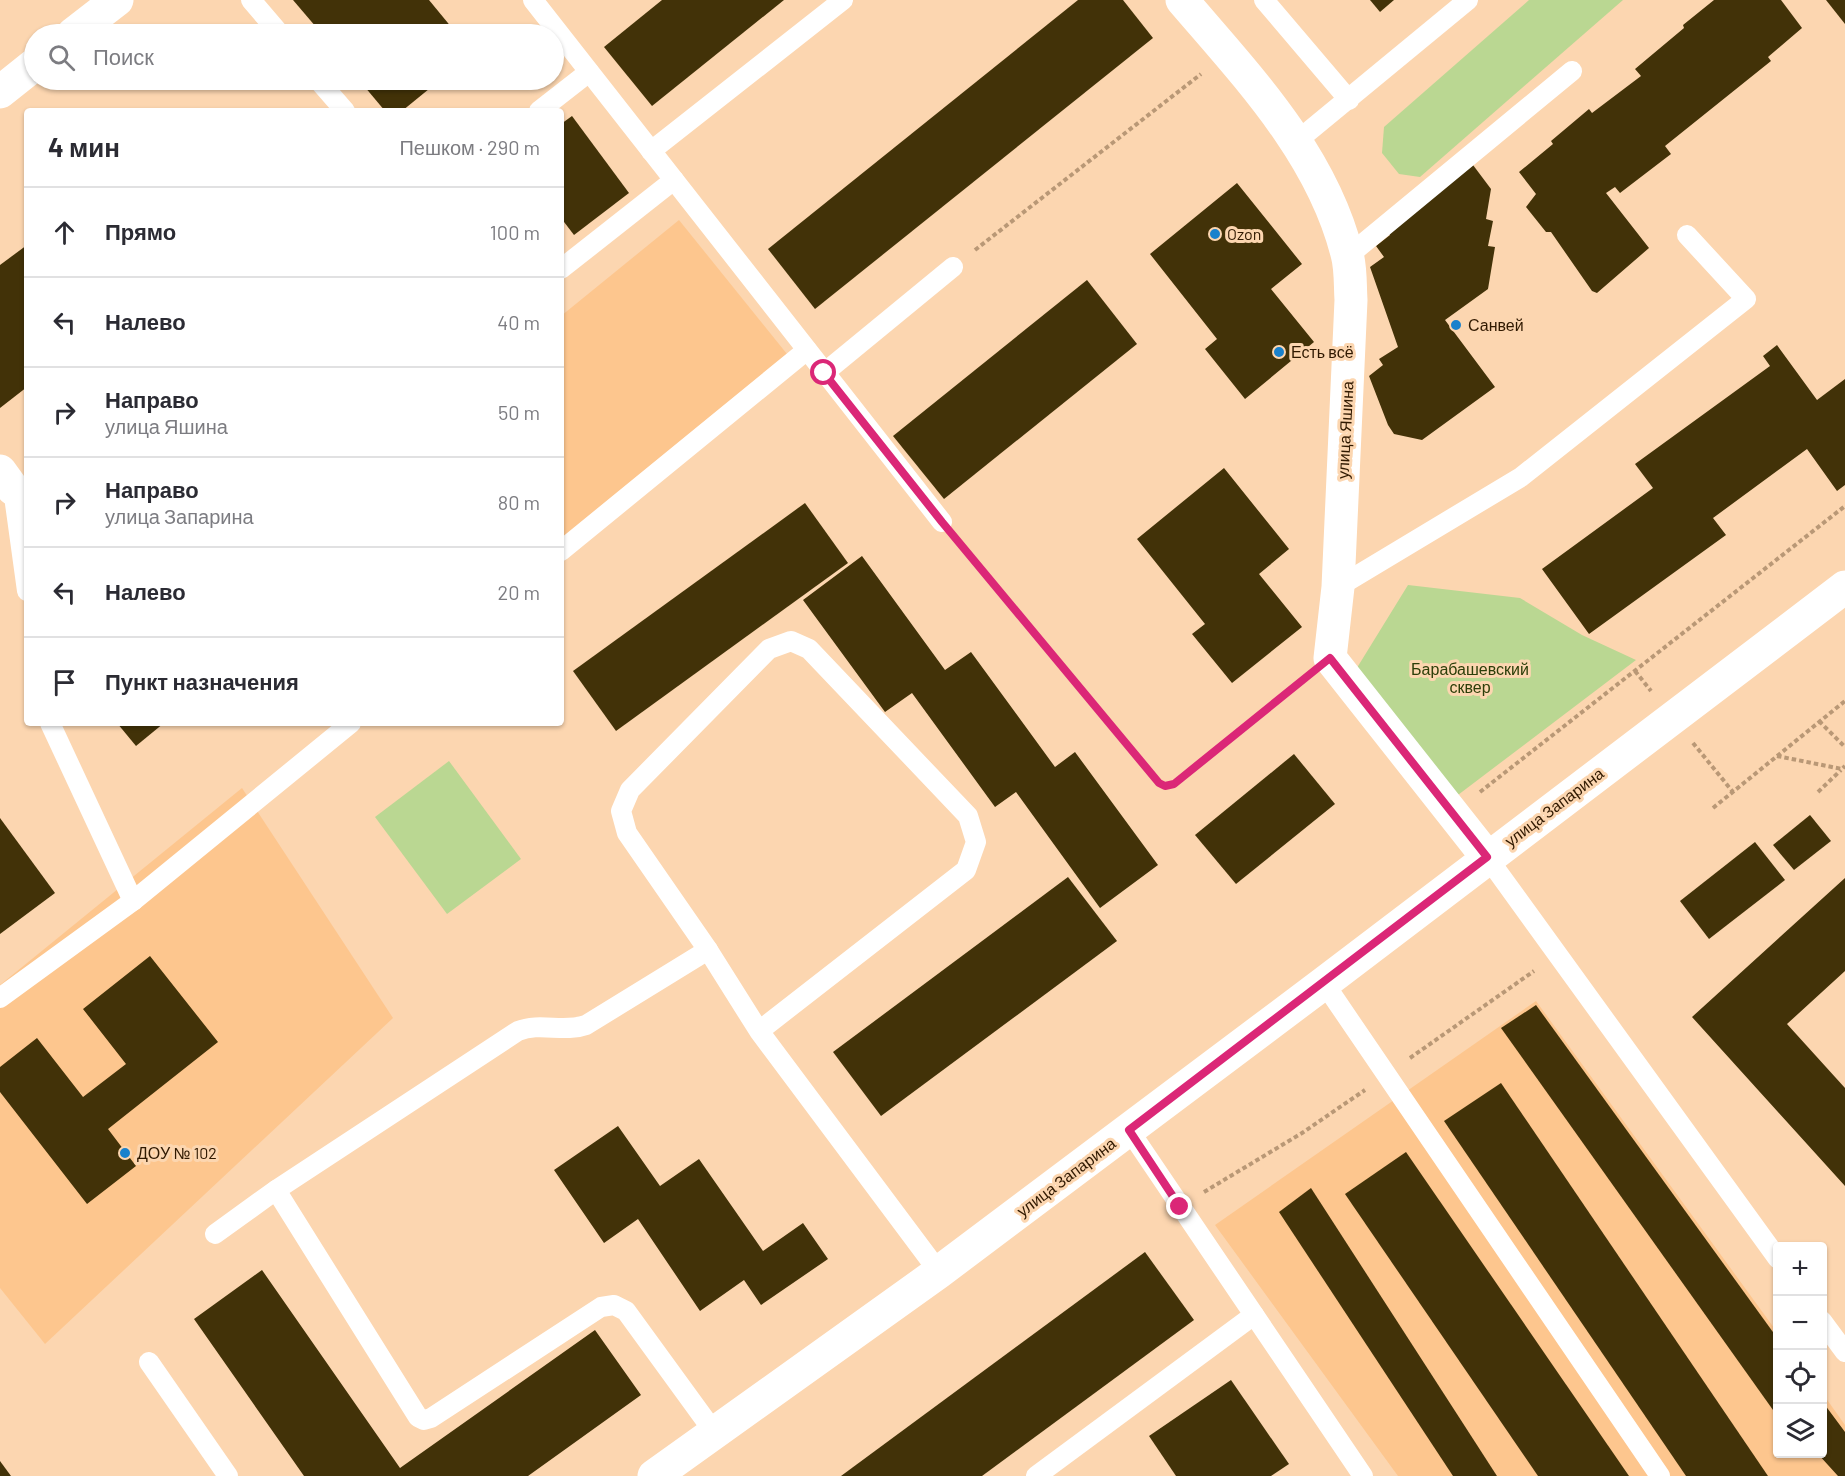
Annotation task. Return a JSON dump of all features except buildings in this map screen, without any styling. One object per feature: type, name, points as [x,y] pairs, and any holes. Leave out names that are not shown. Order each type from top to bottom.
[{"type":"street","points":[[86,24],[117,0]]},
{"type":"street","name":"улица Яшина","points":[[1182,0],[1297,141],[1331,207],[1348,256],[1351,300],[1338,587],[1330,658]]},
{"type":"street","points":[[0,92],[24,73]]},
{"type":"street","name":"улица Запарина","points":[[654,1476],[939,1272],[1845,587]]},
{"type":"street","points":[[1330,658],[1487,857]]},
{"type":"lane","points":[[251,0],[271,24]]},
{"type":"lane","points":[[533,0],[552,24]]},
{"type":"lane","points":[[651,151],[843,0]]},
{"type":"lane","points":[[1264,0],[1349,100]]},
{"type":"lane","points":[[1297,141],[1468,0]]},
{"type":"lane","points":[[564,40],[942,522]]},
{"type":"lane","points":[[1348,256],[1572,71]]},
{"type":"lane","points":[[543,108],[589,72]]},
{"type":"lane","points":[[327,90],[342,108]]},
{"type":"lane","points":[[564,267],[674,180]]},
{"type":"lane","points":[[1338,587],[1521,477],[1746,299],[1687,235]]},
{"type":"lane","points":[[824,373],[953,267]]},
{"type":"lane","points":[[564,549],[807,350]]},
{"type":"lane","points":[[7,480],[24,574]]},
{"type":"lane","points":[[759,1031],[966,870],[976,842],[968,816],[809,649],[791,641],[769,649],[630,790],[621,811],[627,833],[708,950],[759,1031],[939,1272]]},
{"type":"lane","points":[[51,726],[133,901]]},
{"type":"lane","points":[[0,998],[133,901],[347,726]]},
{"type":"lane","points":[[1487,857],[1773,1252]]},
{"type":"lane","points":[[215,1234],[276,1190],[518,1030],[536,1027],[577,1028],[708,950]]},
{"type":"lane","points":[[1324,983],[1660,1476]]},
{"type":"lane","points":[[1129,1130],[1363,1476]]},
{"type":"lane","points":[[276,1190],[418,1417],[424,1420],[431,1418],[601,1307],[614,1305],[626,1311],[714,1432]]},
{"type":"lane","points":[[1036,1476],[1254,1315]]},
{"type":"lane","points":[[1827,1328],[1845,1352]]},
{"type":"lane","points":[[149,1362],[228,1476]]},
{"type":"path","points":[[953,267],[1228,54]]},
{"type":"path","points":[[1453,813],[1845,506]]},
{"type":"path","points":[[942,522],[1154,779],[1165,786],[1174,784],[1330,658]]},
{"type":"path","points":[[1713,808],[1845,701]]},
{"type":"path","points":[[1819,721],[1845,747]]},
{"type":"path","points":[[1777,756],[1843,768]]},
{"type":"path","points":[[1818,792],[1843,768]]},
{"type":"shaded area","points":[[679,220],[787,354],[564,536],[564,314]]},
{"type":"shaded area","name":"ДОУ № 102","points":[[242,788],[393,1018],[45,1344],[0,1288],[0,985]]},
{"type":"shaded area","points":[[1536,1001],[1773,1327],[1773,1458],[1827,1458],[1827,1400],[1845,1425],[1845,1476],[1398,1476],[1215,1225]]},
{"type":"green space","points":[[1529,0],[1623,0],[1420,177],[1399,174],[1382,153],[1384,127]]},
{"type":"green space","name":"Барабашевский сквер","points":[[1408,585],[1520,598],[1582,635],[1636,660],[1454,798],[1355,671]]},
{"type":"green space","points":[[449,761],[521,859],[447,914],[375,817]]},
{"type":"place","name":"Ozon","points":[[1215,234]]},
{"type":"place","name":"Санвей","points":[[1456,325]]},
{"type":"place","name":"Есть всё","points":[[1279,352]]},
{"type":"place","name":"ДОУ № 102","points":[[125,1153]]},
{"type":"route","points":[[824,373],[942,522],[1159,783],[1165,786],[1174,784],[1330,658],[1487,857],[1129,1130],[1180,1207]]}]
